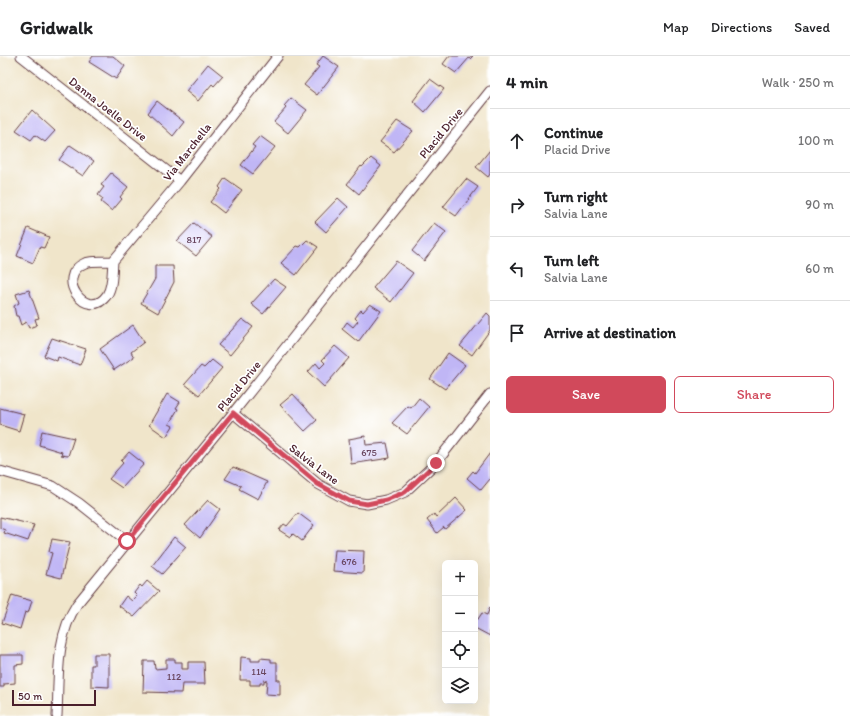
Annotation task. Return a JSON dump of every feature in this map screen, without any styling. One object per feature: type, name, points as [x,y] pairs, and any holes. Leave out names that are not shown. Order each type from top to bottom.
[{"type":"street","name":"Danna Joelle Drive","points":[[21,56],[180,181]]},
{"type":"street","name":"Via Marchella","points":[[113,261],[180,181],[278,56]]},
{"type":"street","name":"Placid Drive","points":[[57,716],[61,641],[66,622],[76,604],[233,413],[490,91]]},
{"type":"street","points":[[113,261],[110,284],[107,294],[102,300],[90,303],[81,300],[75,295],[72,286],[73,276],[79,267],[89,262],[113,261]]},
{"type":"street","name":"Salvia Lane","points":[[233,413],[318,484],[349,501],[367,504],[386,500],[405,492],[436,463],[490,394]]},
{"type":"street","points":[[0,470],[53,486],[79,503],[127,541]]},
{"type":"building","points":[[93,56],[113,56],[125,66],[116,79],[89,62]]},
{"type":"building","points":[[323,56],[339,67],[317,95],[304,85],[319,67],[316,65]]},
{"type":"building","points":[[449,56],[473,56],[470,59],[469,58],[456,73],[443,64]]},
{"type":"building","points":[[208,64],[223,76],[214,86],[212,84],[198,101],[186,91]]},
{"type":"building","points":[[430,79],[444,89],[425,112],[413,101]]},
{"type":"building","points":[[291,98],[307,110],[288,133],[274,122],[286,108],[284,106]]},
{"type":"building","points":[[157,101],[184,122],[173,136],[148,113]]},
{"type":"building","points":[[32,110],[55,131],[45,142],[35,135],[31,140],[16,130]]},
{"type":"building","points":[[397,121],[413,131],[394,152],[380,142]]},
{"type":"building","points":[[260,136],[275,147],[253,174],[241,165],[255,147],[252,145]]},
{"type":"building","points":[[70,145],[94,161],[83,176],[59,160]]},
{"type":"building","points":[[490,150],[490,174],[488,177],[476,167]]},
{"type":"building","points":[[371,158],[381,166],[359,194],[347,184],[361,166],[362,167]]},
{"type":"building","points":[[111,173],[128,187],[120,197],[122,199],[112,211],[101,202],[103,199],[98,195],[104,187],[101,185]]},
{"type":"building","points":[[225,178],[242,190],[224,213],[210,202],[221,189],[219,187]]},
{"type":"building","points":[[466,179],[478,187],[456,216],[443,207]]},
{"type":"building","points":[[338,198],[348,207],[326,232],[315,222]]},
{"type":"building","points":[[194,223],[212,237],[196,256],[177,241]]},
{"type":"building","points":[[434,223],[446,232],[424,261],[412,251]]},
{"type":"building","points":[[28,228],[49,237],[44,248],[40,247],[33,263],[17,256]]},
{"type":"building","points":[[307,240],[318,247],[296,275],[281,263],[297,246],[300,247]]},
{"type":"building","points":[[396,261],[413,273],[391,302],[373,288]]},
{"type":"building","points":[[155,266],[173,266],[174,282],[158,313],[141,303],[155,279]]},
{"type":"building","points":[[274,279],[286,287],[263,314],[251,304]]},
{"type":"building","points":[[29,290],[39,318],[35,319],[37,325],[29,328],[26,322],[21,325],[18,316],[16,316],[14,306],[19,303],[16,294]]},
{"type":"building","points":[[370,304],[381,311],[358,342],[342,329],[347,322],[353,327],[358,321],[355,318],[361,310],[363,312]]},
{"type":"building","points":[[487,313],[490,316],[490,330],[472,355],[460,346]]},
{"type":"building","points":[[242,319],[253,327],[230,355],[218,345]]},
{"type":"building","points":[[133,325],[144,342],[131,352],[134,357],[114,370],[100,349]]},
{"type":"building","points":[[52,338],[86,349],[80,365],[58,357],[57,361],[44,356]]},
{"type":"building","points":[[335,346],[349,358],[324,387],[308,372],[316,363],[320,368],[325,363],[322,360]]},
{"type":"building","points":[[448,353],[465,365],[445,389],[430,379]]},
{"type":"building","points":[[212,360],[222,368],[199,395],[185,384],[201,366],[204,368]]},
{"type":"building","points":[[167,394],[180,402],[176,408],[178,409],[169,424],[173,426],[166,437],[149,425]]},
{"type":"building","points":[[293,394],[317,420],[305,431],[280,405]]},
{"type":"building","points":[[419,398],[429,407],[407,434],[392,423],[408,406],[411,408]]},
{"type":"building","points":[[0,408],[24,414],[19,431],[0,425]]},
{"type":"building","points":[[42,431],[74,438],[68,456],[61,455],[62,452],[39,445]]},
{"type":"building","points":[[365,436],[366,445],[387,443],[390,458],[351,464],[349,439]]},
{"type":"building","points":[[129,452],[144,464],[122,488],[109,479],[123,463],[121,461]]},
{"type":"building","points":[[490,453],[490,479],[481,490],[467,478],[473,471],[475,473]]},
{"type":"building","points":[[233,467],[267,482],[258,499],[239,489],[241,486],[225,479]]},
{"type":"building","points":[[456,498],[467,510],[445,529],[444,527],[437,533],[427,520],[434,514],[436,517]]},
{"type":"building","points":[[208,500],[220,509],[200,538],[185,525]]},
{"type":"building","points":[[298,513],[314,525],[302,541],[293,534],[290,537],[279,530],[284,524],[287,526]]},
{"type":"building","points":[[0,517],[34,525],[28,541],[4,533],[5,530],[0,528]]},
{"type":"building","points":[[174,537],[186,547],[162,574],[152,566]]},
{"type":"building","points":[[52,539],[70,542],[61,578],[46,574],[52,553],[49,552]]},
{"type":"building","points":[[335,550],[364,551],[363,573],[333,571]]},
{"type":"building","points":[[147,581],[159,591],[134,617],[119,606],[126,596],[132,601],[137,596],[134,593],[140,585],[142,587]]},
{"type":"building","points":[[12,595],[32,601],[28,613],[25,612],[20,629],[2,623]]},
{"type":"building","points":[[490,607],[490,636],[478,630],[478,619],[482,613],[487,615]]},
{"type":"building","points":[[94,654],[109,654],[109,687],[91,686],[91,665],[94,665]]},
{"type":"building","points":[[0,655],[23,655],[23,664],[15,665],[15,683],[4,684],[4,687],[0,687]]},
{"type":"building","points":[[241,657],[251,658],[251,661],[260,661],[260,658],[271,659],[271,662],[277,662],[277,680],[280,680],[280,695],[266,694],[267,681],[264,680],[264,683],[260,683],[260,685],[250,685],[250,680],[240,680]]},
{"type":"building","points":[[166,659],[175,659],[175,662],[182,662],[182,669],[188,669],[188,662],[204,662],[205,684],[182,684],[181,693],[143,692],[144,661],[154,661],[155,669],[166,668]]},
{"type":"route","points":[[127,541],[233,413],[318,484],[335,495],[349,501],[367,504],[386,500],[405,492],[436,463]]}]
